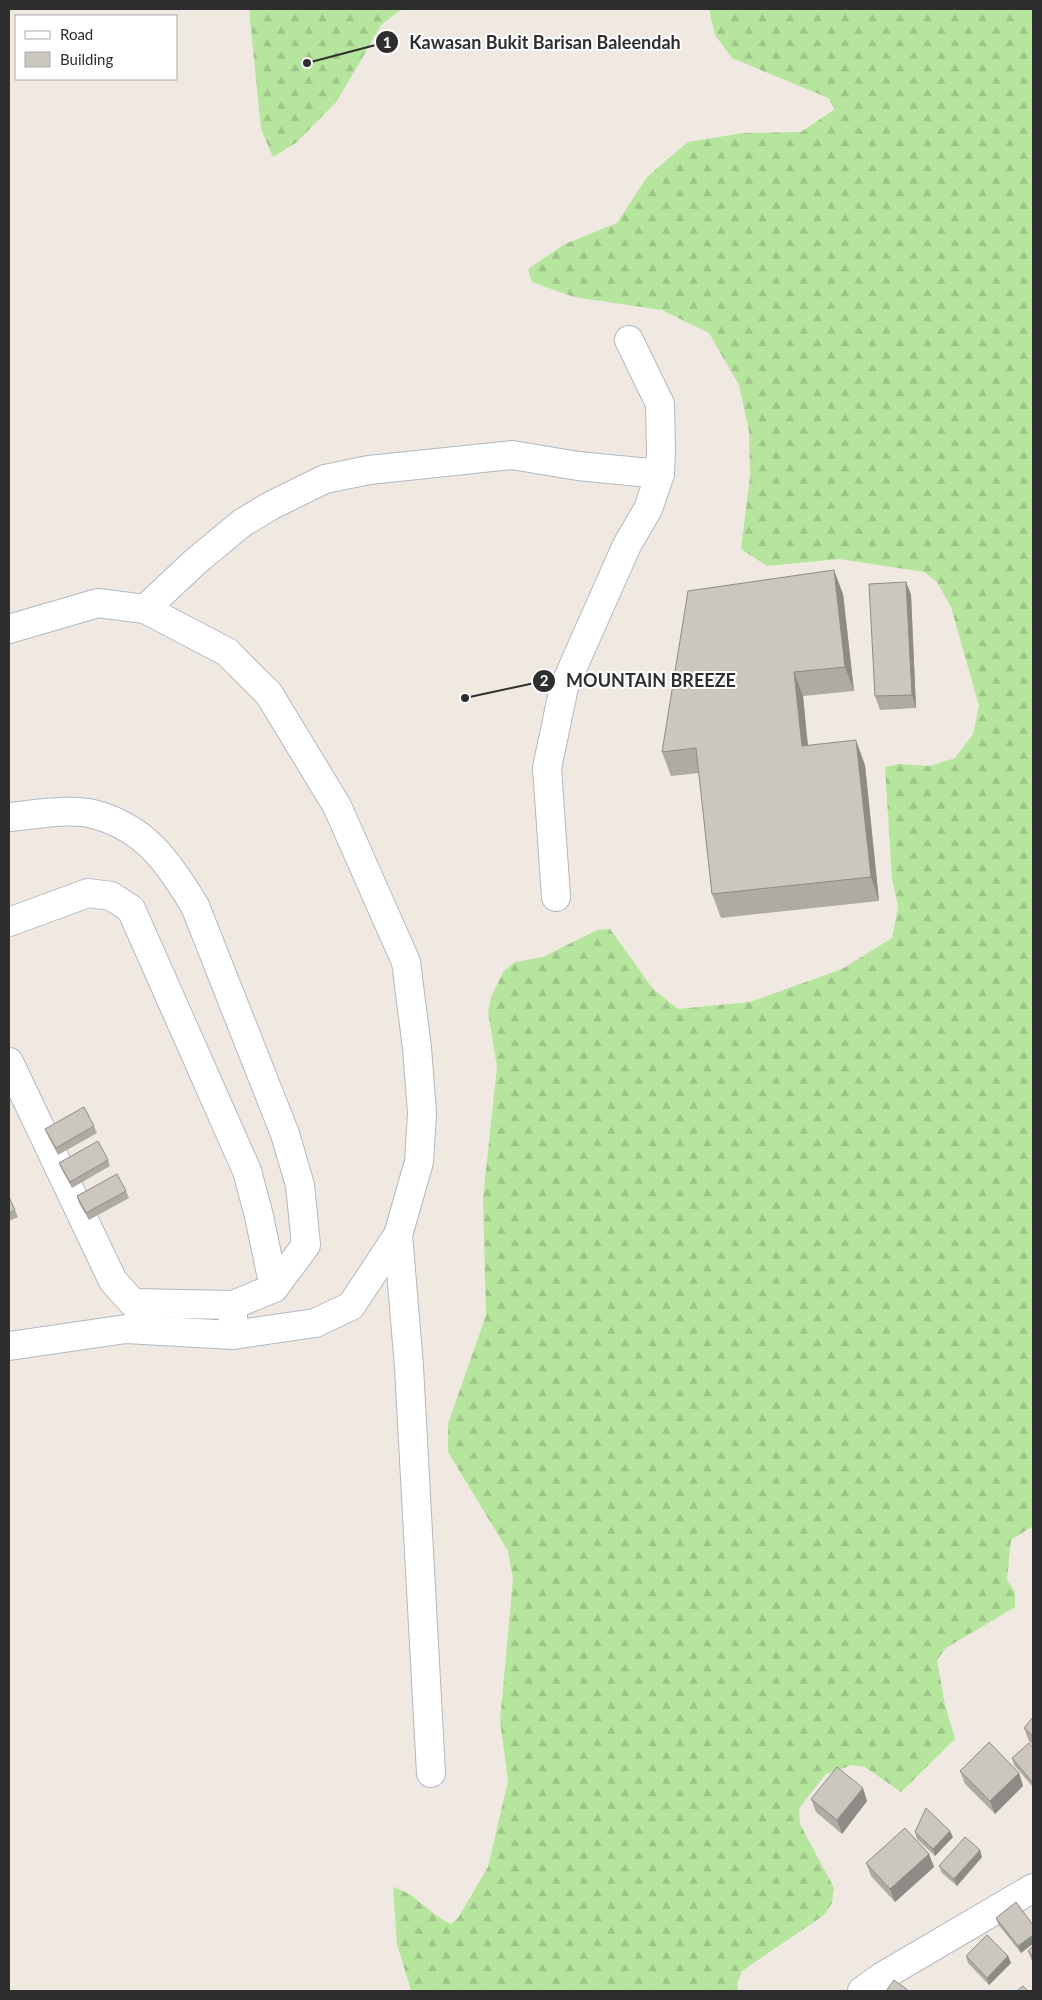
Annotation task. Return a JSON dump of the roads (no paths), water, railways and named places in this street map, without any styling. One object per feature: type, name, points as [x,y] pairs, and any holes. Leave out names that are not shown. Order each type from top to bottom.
[{"type":"street","points":[[556,897],[546,768],[564,687],[627,545],[648,509],[660,474],[660,404],[629,340]]},
{"type":"street","points":[[145,609],[195,562],[242,523],[272,505],[325,479],[369,470],[512,455],[578,466],[660,474]]},
{"type":"street","points":[[9,629],[98,602],[145,609],[227,652],[269,694],[337,806],[406,962],[417,1048],[422,1113],[419,1162],[398,1235],[351,1306],[315,1323],[233,1334],[126,1329],[9,1346]]},
{"type":"street","points":[[9,817],[58,813],[92,814],[118,823],[144,838],[175,874],[195,906],[285,1134],[300,1185],[306,1245],[274,1288],[233,1305],[133,1302],[113,1281],[9,1062]]},
{"type":"street","points":[[9,922],[88,893],[111,896],[131,909],[248,1171],[274,1288]]},
{"type":"street","points":[[398,1235],[409,1367],[430,1773]]},
{"type":"street","points":[[233,1305],[233,1334]]},
{"type":"street","points":[[862,1991],[1033,1888]]},
{"type":"place","name":"Kawasan Bukit Barisan Baleendah","points":[[307,63]]},
{"type":"place","name":"MOUNTAIN BREEZE","points":[[465,698]]}]
